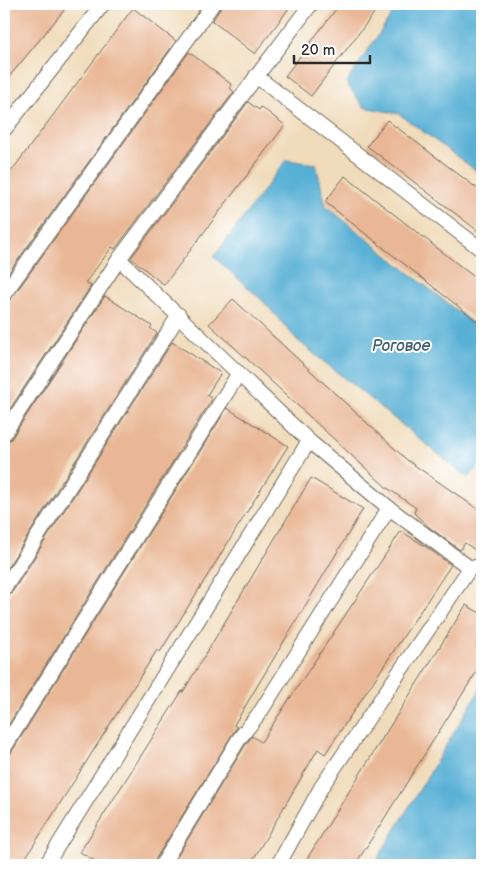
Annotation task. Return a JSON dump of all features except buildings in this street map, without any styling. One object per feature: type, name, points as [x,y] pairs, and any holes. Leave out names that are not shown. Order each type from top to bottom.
[{"type":"lane","points":[[4,130],[103,4]]},
{"type":"lane","points":[[4,294],[213,4]]},
{"type":"lane","points":[[4,434],[119,259],[311,4]]},
{"type":"lane","points":[[256,76],[482,250]]},
{"type":"lane","points":[[119,259],[309,441],[389,508],[476,567],[322,786],[278,865]]},
{"type":"lane","points":[[4,589],[179,316]]},
{"type":"lane","points":[[4,748],[239,373]]},
{"type":"lane","points":[[46,865],[309,441]]},
{"type":"lane","points":[[162,865],[238,739],[261,711],[389,508]]},
{"type":"water","points":[[399,4],[482,4],[482,175],[399,114],[364,107],[346,83]]},
{"type":"water","name":"Роговое","points":[[286,160],[316,164],[326,206],[482,331],[482,462],[468,478],[297,340],[264,302],[214,257]]},
{"type":"water","points":[[482,686],[482,865],[374,865]]}]
